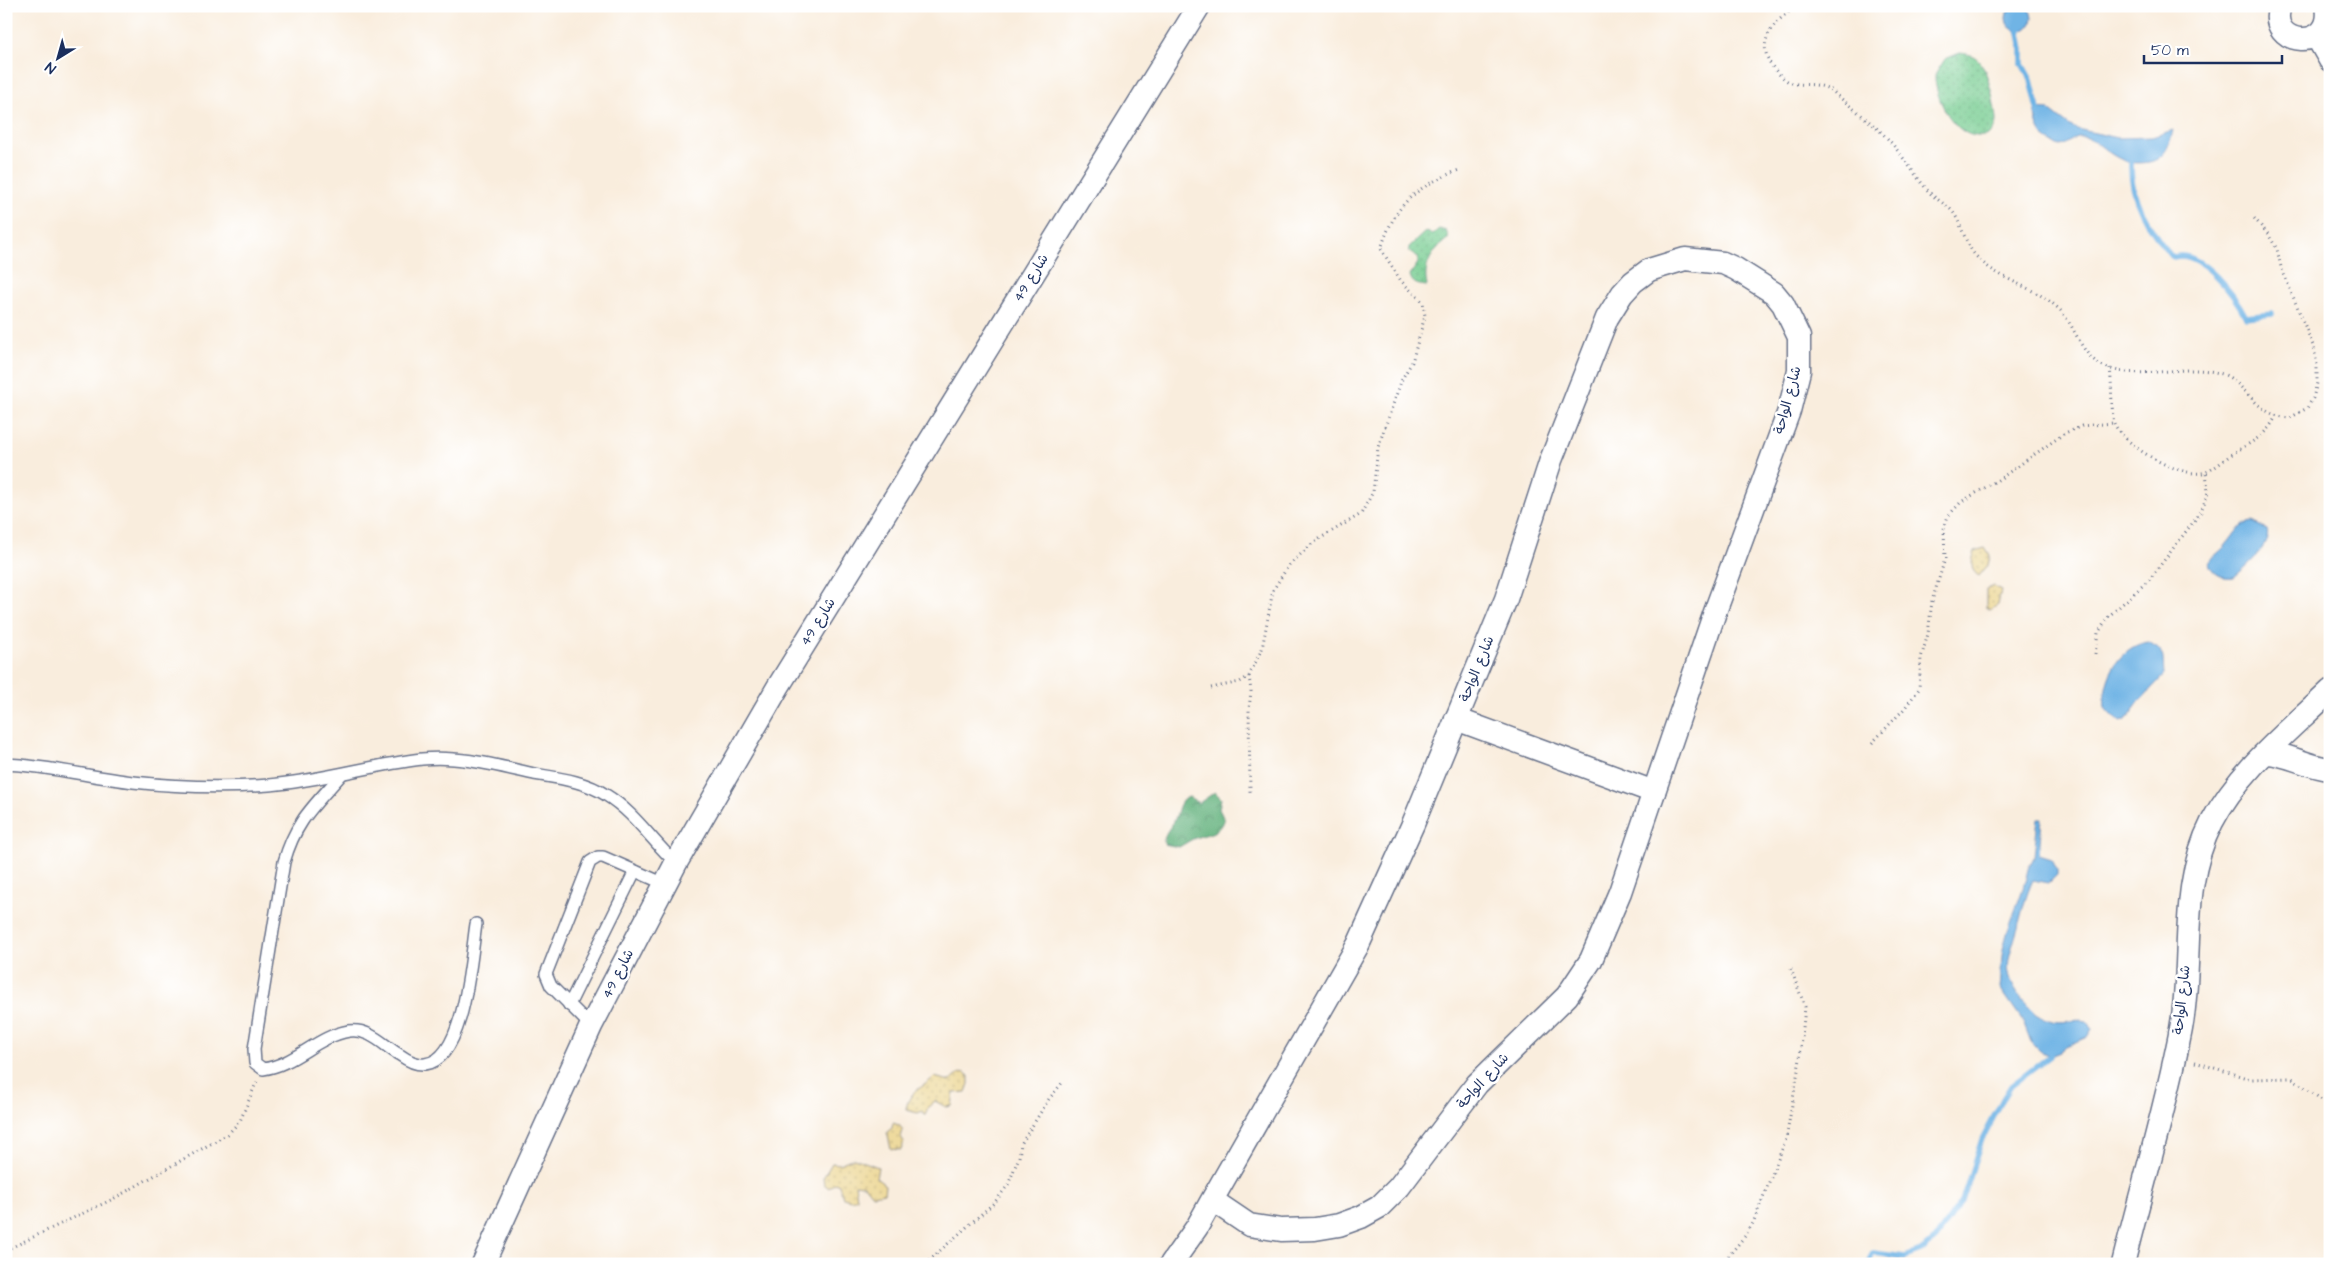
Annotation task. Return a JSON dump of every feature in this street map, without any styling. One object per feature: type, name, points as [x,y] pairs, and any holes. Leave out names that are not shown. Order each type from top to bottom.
[{"type":"street","name":"شارع 49","points":[[483,1264],[591,1026],[676,863],[778,687],[1199,6]]},
{"type":"street","points":[[2280,6],[2279,18],[2286,33],[2301,40],[2317,37],[2328,24],[2327,6]]},
{"type":"street","points":[[2317,37],[2330,60]]},
{"type":"street","name":"شارع الواحة","points":[[1171,1264],[1198,1227],[1212,1200],[1358,945],[1413,824],[1506,599],[1551,460],[1607,318],[1622,294],[1648,270],[1685,259],[1723,263],[1774,293],[1783,304],[1799,336],[1799,371],[1789,411],[1715,612],[1620,892],[1591,960],[1567,996],[1477,1084],[1399,1188],[1379,1206],[1361,1217],[1339,1225],[1315,1229],[1281,1230],[1249,1225],[1212,1200]]},
{"type":"street","name":"شارع الواحة","points":[[2123,1264],[2175,1056],[2185,1002],[2188,917],[2196,864],[2205,836],[2221,806],[2246,774],[2330,691]]},
{"type":"street","name":"شارع الواحة","points":[[1456,719],[1654,792]]},
{"type":"street","points":[[2267,753],[2288,756],[2315,766],[2330,769]]},
{"type":"lane","points":[[6,764],[32,765],[133,782],[181,786],[270,785],[423,759],[448,759],[572,781],[604,793],[622,805],[656,845],[676,863]]},
{"type":"lane","points":[[342,774],[299,822],[284,862],[254,1049],[255,1063],[263,1069],[275,1067],[328,1036],[352,1031],[382,1040],[397,1054],[414,1063],[424,1064],[436,1060],[450,1045],[460,1021],[476,924]]},
{"type":"lane","points":[[591,1026],[551,986],[546,974],[590,862],[598,857],[603,857],[665,884]]},
{"type":"lane","points":[[569,1004],[635,871]]},
{"type":"path","points":[[1797,6],[1775,24],[1766,35],[1765,48],[1770,62],[1778,75],[1790,82],[1820,84],[1831,90],[1887,138],[1931,194],[1951,210],[1975,256],[1998,274],[2035,291],[2050,301],[2070,324],[2086,352],[2097,362],[2110,368],[2141,372],[2207,370],[2222,373],[2257,404],[2276,416],[2290,418],[2307,408],[2313,398],[2317,383],[2317,365],[2314,348],[2281,267],[2277,249],[2268,234],[2254,218]]},
{"type":"path","points":[[1211,688],[1240,682],[1249,676],[1262,649],[1273,590],[1289,565],[1314,542],[1361,514],[1370,502],[1373,492],[1378,447],[1402,379],[1415,353],[1425,316],[1423,302],[1400,281],[1381,249],[1393,220],[1414,193],[1423,186],[1459,170]]},
{"type":"path","points":[[2110,368],[2113,385],[2113,423],[2131,444],[2152,458],[2185,471],[2196,473],[2206,471],[2260,438],[2276,416]]},
{"type":"path","points":[[1872,743],[1904,709],[1919,689],[1921,658],[1928,634],[1932,601],[1944,559],[1944,529],[1953,508],[2065,433],[2082,426],[2113,423]]},
{"type":"path","points":[[2095,654],[2098,634],[2109,616],[2149,580],[2201,512],[2208,492],[2206,471]]},
{"type":"path","points":[[1249,676],[1252,691],[1249,710],[1250,792]]},
{"type":"path","points":[[1722,1264],[1745,1236],[1752,1223],[1786,1139],[1800,1059],[1805,1007],[1791,969]]},
{"type":"path","points":[[2175,1056],[2250,1079],[2292,1078],[2330,1106]]},
{"type":"path","points":[[6,1250],[113,1198],[228,1134],[240,1121],[263,1069]]},
{"type":"path","points":[[925,1264],[995,1202],[1008,1185],[1019,1158],[1021,1144],[1049,1098],[1062,1083]]},
{"type":"green space","points":[[1960,53],[1976,58],[1983,67],[1989,81],[1996,121],[1993,130],[1986,136],[1968,134],[1960,129],[1947,113],[1938,93],[1935,75],[1945,59]]},
{"type":"green space","points":[[1439,229],[1446,231],[1449,238],[1438,247],[1430,259],[1426,272],[1427,286],[1416,284],[1412,281],[1410,275],[1418,263],[1418,259],[1409,251],[1409,247],[1425,232],[1433,234]]},
{"type":"green space","points":[[1215,792],[1221,798],[1219,809],[1224,819],[1219,828],[1179,847],[1164,844],[1166,834],[1183,800],[1189,797],[1199,803]]},
{"type":"sand","points":[[1985,548],[1990,556],[1988,565],[1979,576],[1974,571],[1972,565],[1973,558],[1975,551]]},
{"type":"sand","points":[[1993,586],[2001,590],[1998,605],[1990,610],[1986,608],[1986,590]]},
{"type":"sand","points":[[964,1072],[969,1076],[969,1084],[966,1092],[954,1093],[952,1106],[946,1107],[935,1101],[928,1107],[925,1116],[922,1111],[918,1113],[906,1110],[913,1094],[934,1077],[950,1081],[958,1074]]},
{"type":"sand","points":[[893,1123],[899,1125],[903,1130],[901,1137],[904,1142],[901,1150],[891,1149],[887,1132],[892,1128]]},
{"type":"sand","points":[[854,1158],[878,1167],[876,1178],[885,1185],[884,1193],[872,1195],[864,1185],[855,1184],[857,1198],[851,1200],[843,1198],[839,1185],[835,1183],[829,1188],[824,1184],[823,1178],[832,1163],[839,1164]]},
{"type":"water","points":[[2019,5],[2028,9],[2032,18],[2028,27],[2019,31],[2010,27],[2006,18],[2010,9]]},
{"type":"water","points":[[2038,109],[2049,110],[2077,129],[2118,138],[2152,137],[2173,130],[2166,150],[2159,158],[2149,162],[2136,163],[2125,161],[2115,156],[2086,138],[2078,137],[2061,146],[2050,142],[2042,134],[2037,124],[2035,113]]},
{"type":"water","points":[[2253,522],[2267,530],[2266,542],[2262,549],[2234,577],[2215,573],[2210,567],[2209,563],[2211,560],[2241,527]]},
{"type":"water","points":[[2149,642],[2161,653],[2164,675],[2139,702],[2126,720],[2121,722],[2113,717],[2105,708],[2106,686],[2121,657],[2138,645]]},
{"type":"water","points":[[2038,818],[2042,818],[2039,855],[2052,859],[2057,869],[2057,875],[2049,883],[2033,880],[2028,891],[2008,964],[2011,980],[2022,999],[2031,1009],[2045,1019],[2063,1022],[2087,1021],[2092,1029],[2087,1037],[2066,1046],[2060,1052],[2050,1056],[2040,1051],[2031,1042],[2023,1021],[2000,988],[2003,951],[2028,869],[2034,857]]},
{"type":"waterway","points":[[2017,23],[2022,49],[2022,64],[2031,80],[2038,109]]},
{"type":"waterway","points":[[2131,164],[2131,177],[2137,201],[2154,234],[2170,255],[2174,257],[2184,256],[2206,267],[2226,287],[2246,317],[2272,314]]},
{"type":"waterway","points":[[1868,1264],[1873,1253],[1905,1257],[1921,1251],[1936,1238],[1962,1201],[1982,1139],[2011,1086],[2050,1056]]}]
